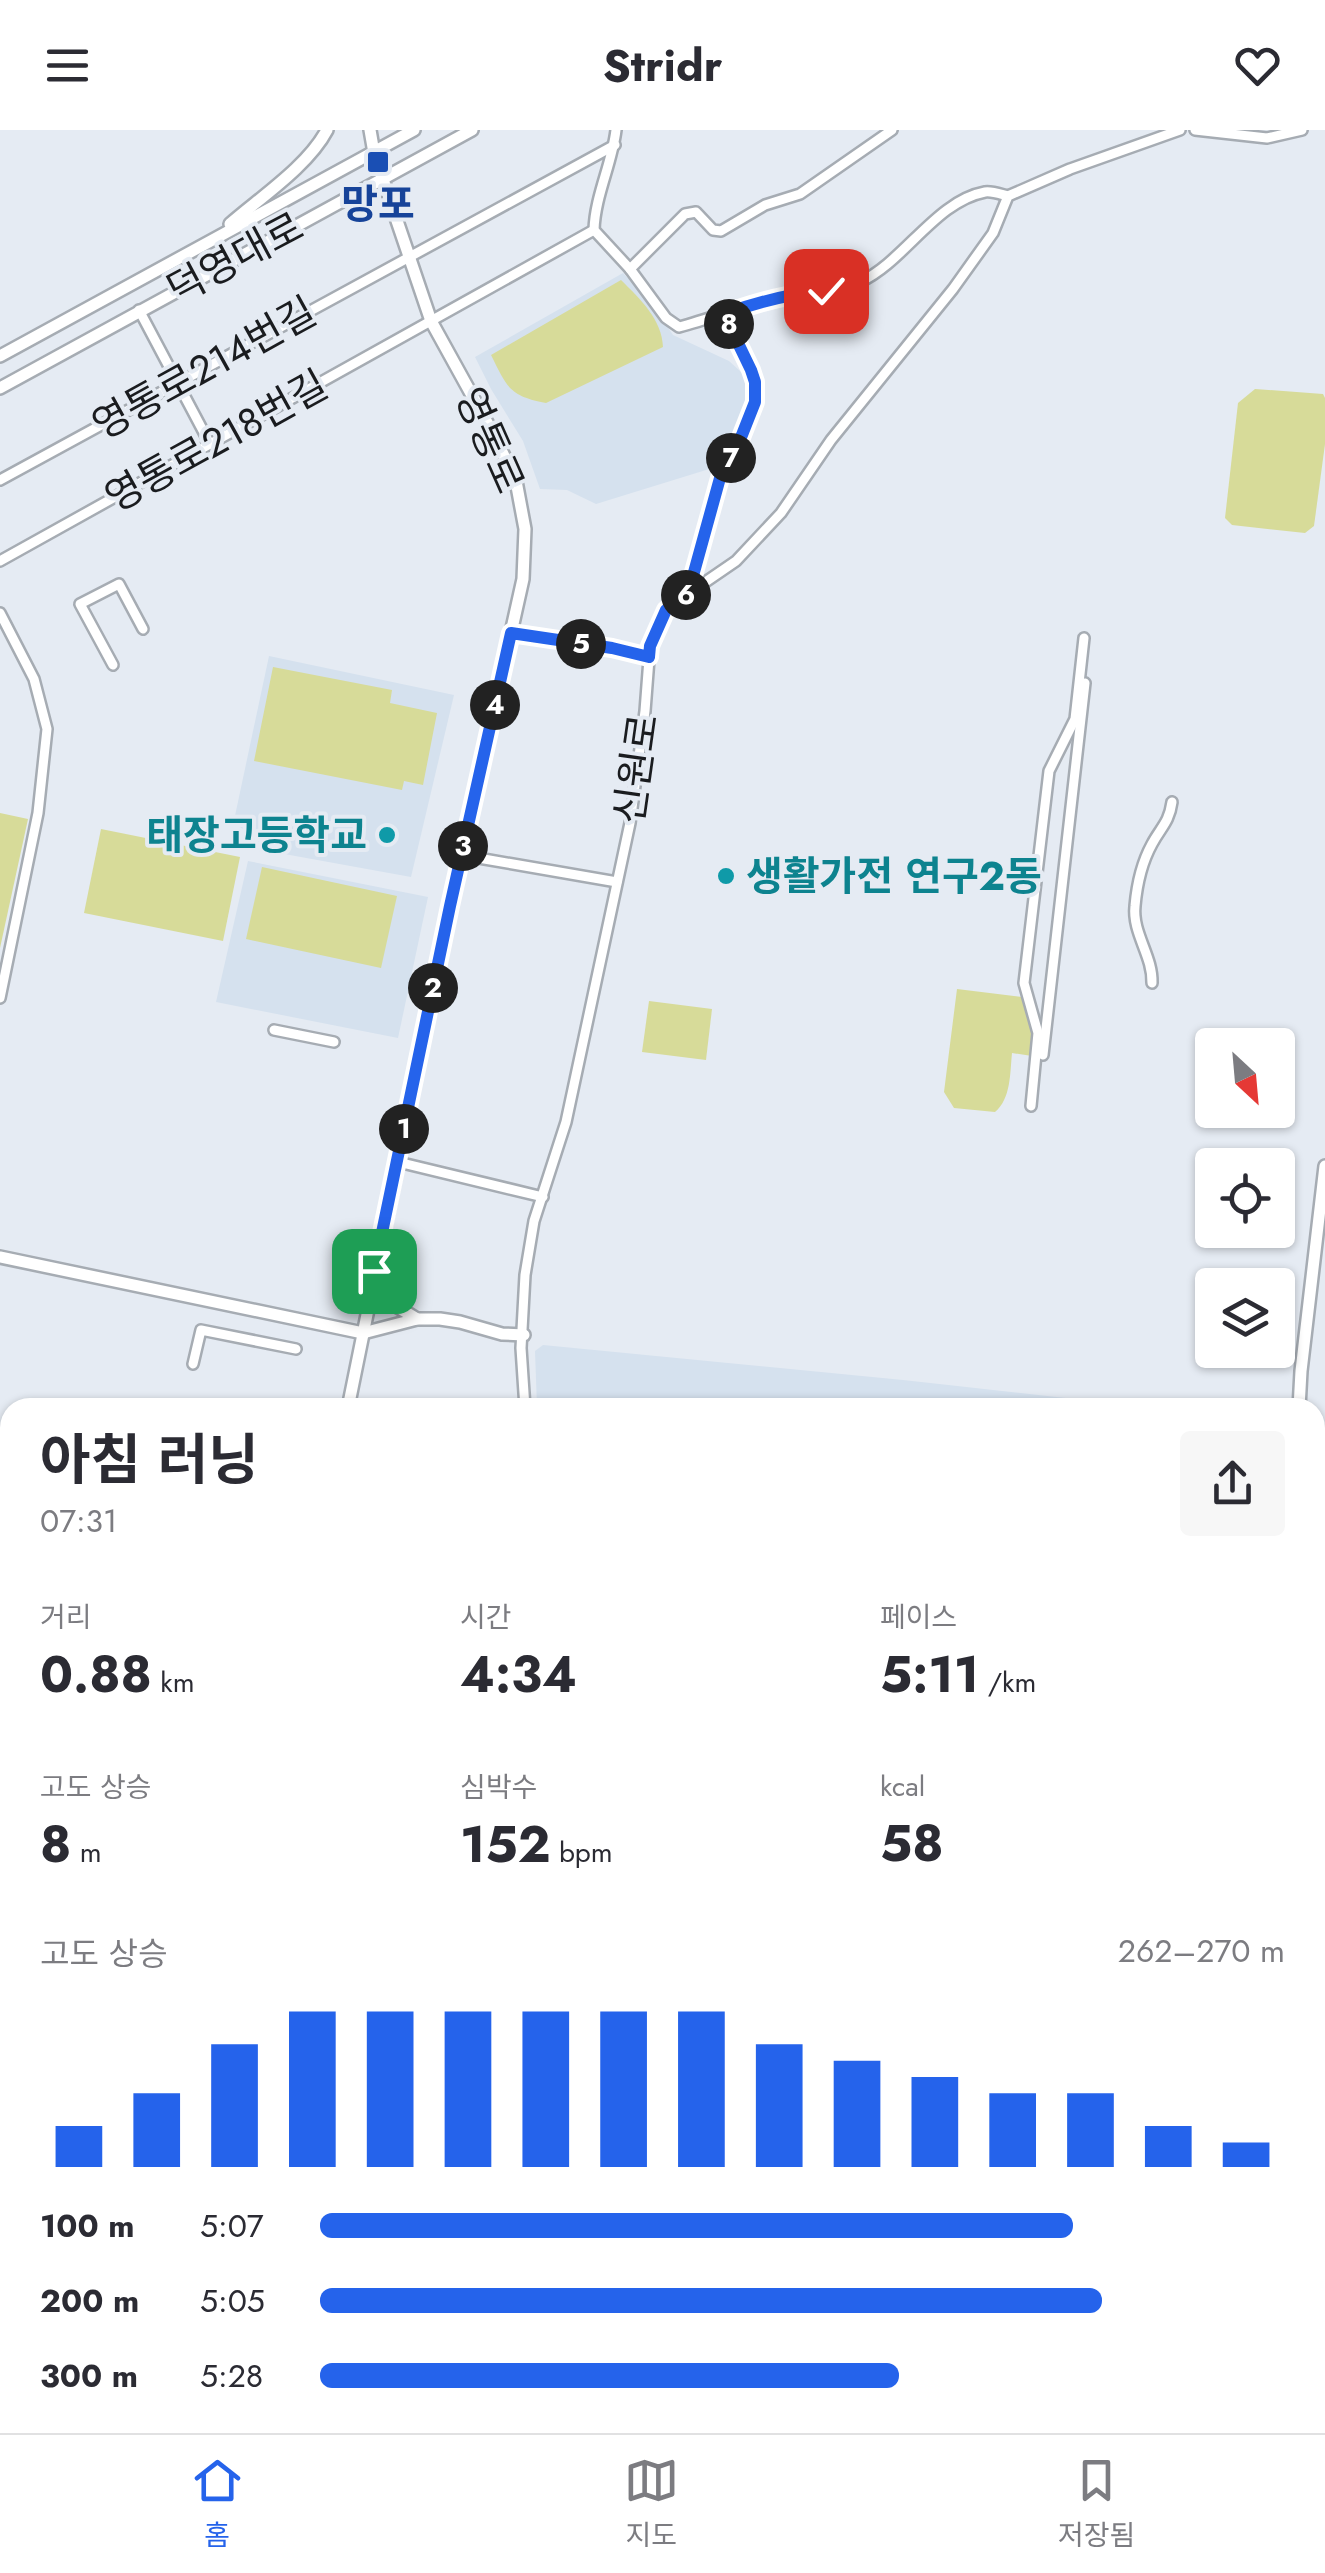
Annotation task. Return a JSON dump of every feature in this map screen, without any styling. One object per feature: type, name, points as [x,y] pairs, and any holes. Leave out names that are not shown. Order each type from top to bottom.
[{"type":"street","points":[[214,238],[303,160],[327,130]]},
{"type":"street","name":"영통로","points":[[350,1398],[461,855],[523,579],[524,546],[516,481],[432,322],[374,153],[370,130]]},
{"type":"street","name":"덕영대로","points":[[0,356],[414,130]]},
{"type":"street","name":"덕영대로","points":[[0,388],[472,130]]},
{"type":"street","points":[[616,130],[594,216],[594,230],[630,269],[666,318],[679,326],[780,296],[826,291],[860,282],[960,201],[988,191],[1008,196],[1180,130]]},
{"type":"street","points":[[630,269],[685,214],[696,212],[713,230],[721,232],[765,206],[800,194],[892,130]]},
{"type":"street","points":[[1195,130],[1267,138],[1302,130]]},
{"type":"street","name":"영통로214번길","points":[[0,480],[614,145]]},
{"type":"street","name":"신원로","points":[[524,1398],[521,1348],[534,1221],[566,1122],[617,882],[632,804],[650,646],[666,610],[736,561],[781,513],[832,440],[953,289],[993,233],[1008,196]]},
{"type":"street","name":"영통로218번길","points":[[0,561],[594,230]]},
{"type":"street","points":[[139,310],[210,444]]},
{"type":"street","points":[[688,594],[720,478],[755,402],[751,370],[724,314]]},
{"type":"street","points":[[113,665],[80,604],[120,584],[142,629]]},
{"type":"street","points":[[0,613],[34,679],[46,729],[38,814],[0,998]]},
{"type":"street","points":[[511,633],[649,657]]},
{"type":"street","points":[[1087,638],[1034,1107],[1038,1034],[1024,983],[1050,767],[1074,719],[1087,638]]},
{"type":"street","points":[[1152,982],[1135,923],[1138,877],[1150,848],[1169,819],[1172,802]]},
{"type":"street","points":[[461,855],[617,882]]},
{"type":"street","points":[[274,1030],[334,1042]]},
{"type":"street","points":[[398,1162],[543,1197]]},
{"type":"street","points":[[1300,1398],[1325,1166]]},
{"type":"street","points":[[0,1256],[363,1332],[417,1318],[450,1320],[502,1334],[524,1335]]},
{"type":"street","points":[[374,1271],[396,1306],[417,1318]]},
{"type":"street","points":[[193,1364],[201,1330],[296,1350]]},
{"type":"shaded area","points":[[623,273],[651,302],[673,335],[729,361],[752,382],[745,417],[732,449],[719,466],[596,504],[567,490],[540,489],[523,441],[475,357]]},
{"type":"shaded area","points":[[269,656],[454,695],[411,877],[229,844]]},
{"type":"shaded area","points":[[248,861],[428,897],[398,1038],[216,1002]]},
{"type":"shaded area","points":[[543,1345],[1065,1398],[537,1398],[535,1351]]},
{"type":"green space","points":[[621,280],[654,319],[663,347],[546,403],[524,397],[511,388],[491,355]]},
{"type":"green space","points":[[1255,389],[1323,394],[1325,398],[1325,444],[1314,526],[1305,533],[1232,525],[1225,518],[1238,403]]},
{"type":"green space","points":[[273,667],[392,690],[390,703],[437,713],[423,785],[404,781],[402,790],[254,761]]},
{"type":"green space","points":[[0,813],[28,819],[0,948]]},
{"type":"green space","points":[[101,829],[240,857],[223,941],[84,913]]},
{"type":"green space","points":[[262,867],[397,896],[381,968],[246,939]]},
{"type":"green space","points":[[957,989],[1022,997],[1034,1030],[1032,1056],[1012,1053],[1007,1093],[995,1112],[954,1108],[944,1092]]},
{"type":"green space","points":[[649,1001],[712,1009],[706,1060],[642,1052]]},
{"type":"place","name":"망포","points":[[378,162]]},
{"type":"place","name":"태장고등학교","points":[[387,835]]},
{"type":"place","name":"생활가전 연구2동","points":[[726,876]]},
{"type":"route","points":[[374,1271],[511,633],[649,657],[666,610],[688,594],[720,478],[755,402],[751,370],[724,314],[764,300],[826,291]]}]
